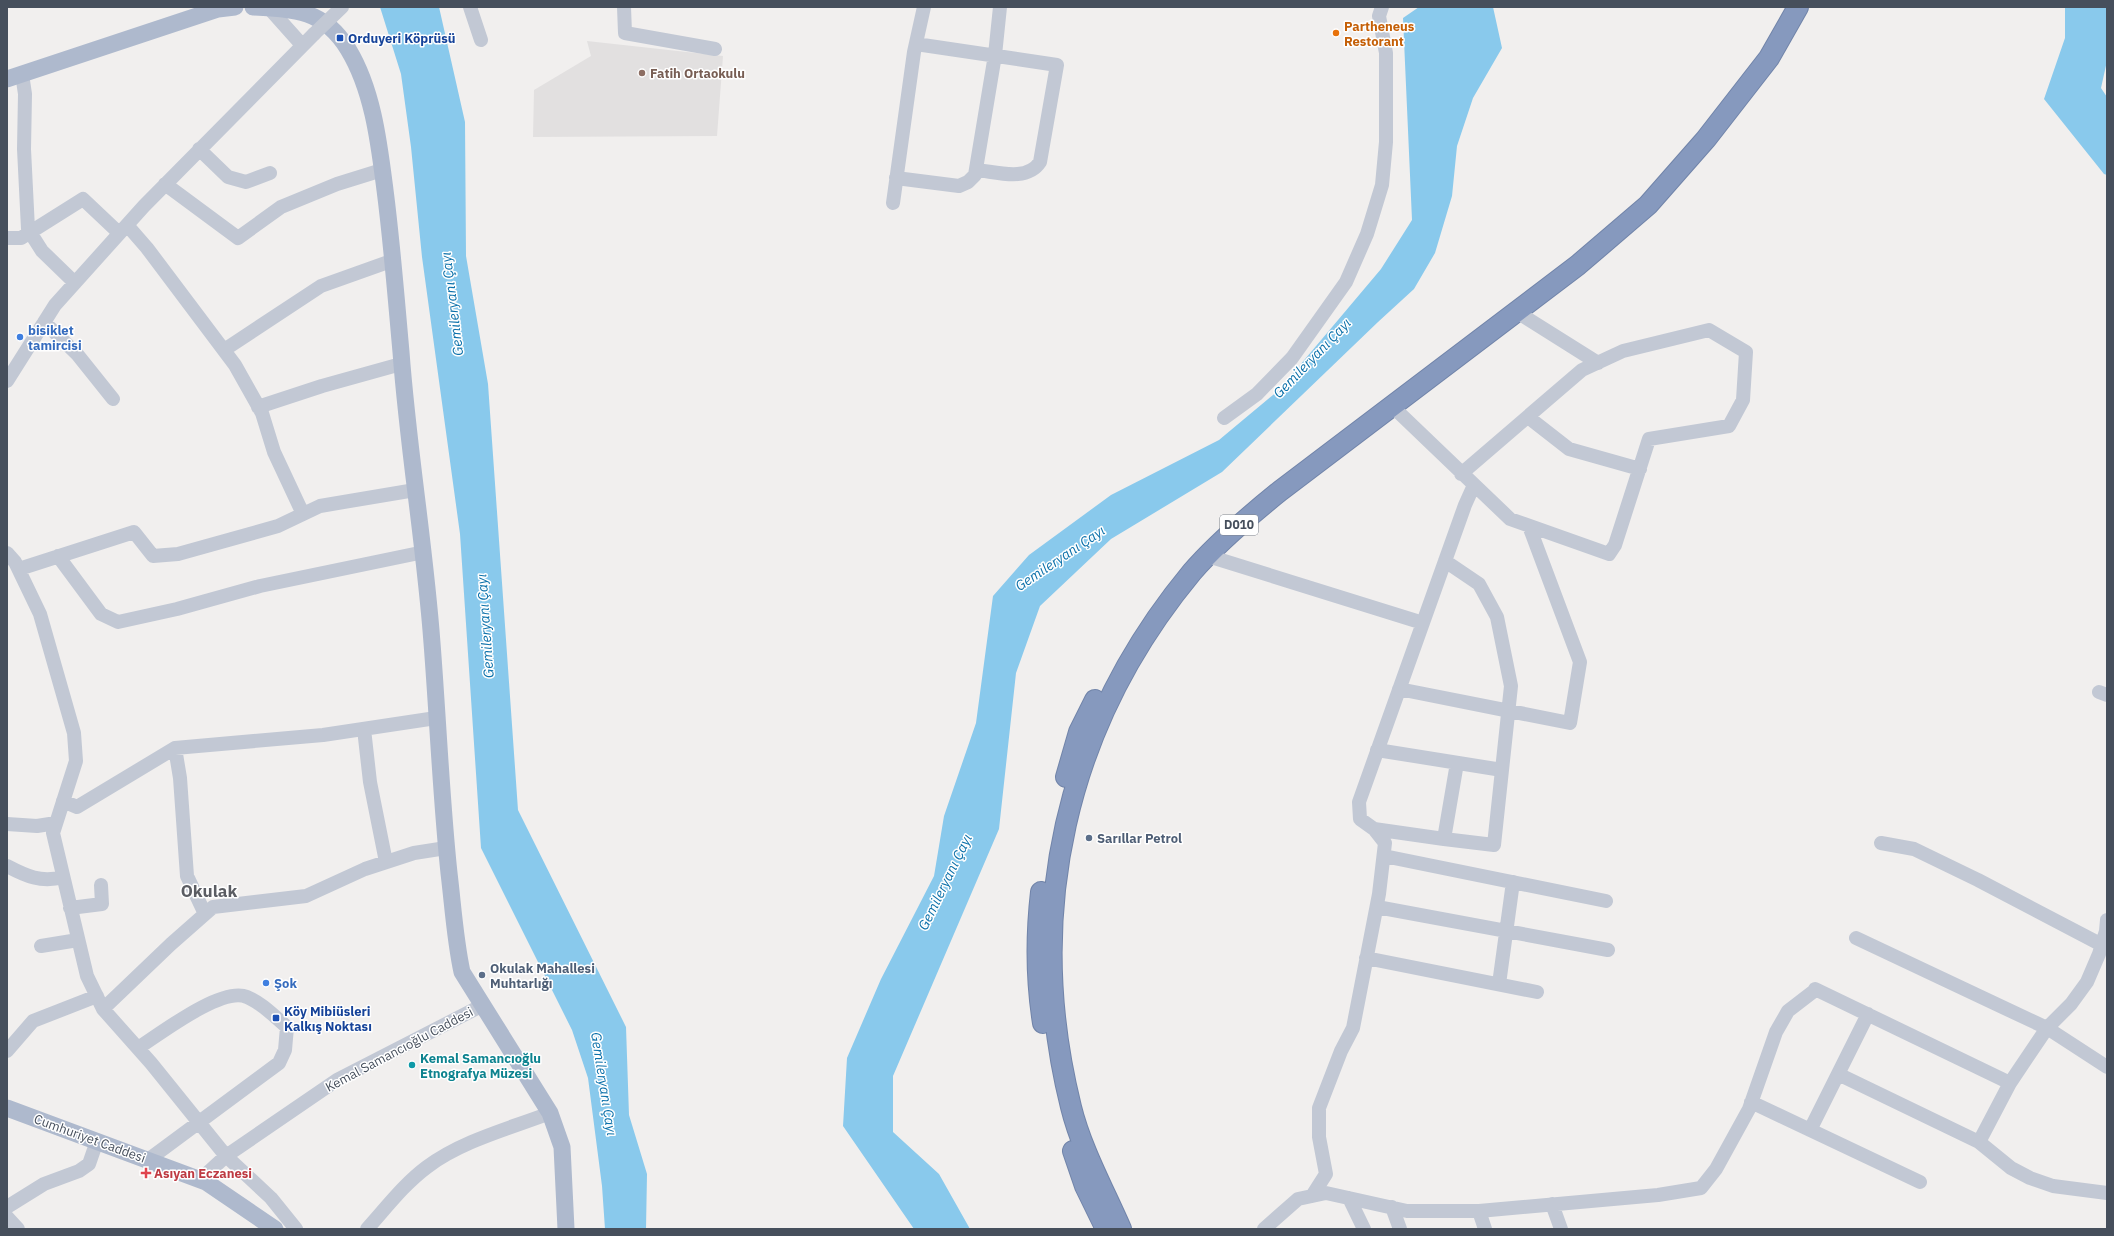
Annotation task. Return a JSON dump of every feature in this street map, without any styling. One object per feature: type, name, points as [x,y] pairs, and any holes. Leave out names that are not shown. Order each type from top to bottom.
[{"type":"highway","name":"D010","points":[[1106,1229],[1085,1186],[1061,1118],[1047,1052],[1037,988],[1037,931],[1042,884],[1051,829],[1079,732],[1100,690],[1141,619],[1200,545],[1239,508],[1288,467],[1447,350],[1578,250],[1619,215],[1662,172],[1707,119],[1761,46],[1783,7]]},
{"type":"highway","name":"D010","points":[[1121,1229],[1092,1166],[1071,1109],[1059,1050],[1051,967],[1052,906],[1061,843],[1072,798],[1099,721],[1132,660],[1160,616],[1192,572],[1240,524],[1280,491],[1578,265],[1648,205],[1706,139],[1769,58],[1798,7]]},
{"type":"main road","points":[[15,76],[218,9],[235,7]]},
{"type":"main road","points":[[261,7],[298,10],[314,16],[330,26],[348,49],[359,70],[368,98],[382,170],[394,260],[402,364],[415,490],[424,552],[446,848],[457,950],[462,972],[550,1112],[562,1147],[566,1229]]},
{"type":"main road","name":"Cumhuriyet Caddesi","points":[[7,1108],[200,1179],[253,1212],[275,1229]]},
{"type":"street","points":[[261,7],[302,45]]},
{"type":"street","points":[[7,381],[55,305],[123,229],[165,184],[302,45],[342,7]]},
{"type":"street","points":[[470,7],[481,40]]},
{"type":"street","points":[[624,7],[625,33],[715,48]]},
{"type":"street","points":[[892,204],[916,44],[924,7]]},
{"type":"street","points":[[896,178],[959,186],[968,182],[977,170],[995,55],[1000,7]]},
{"type":"street","points":[[1224,418],[1257,394],[1292,358],[1346,282],[1367,234],[1382,185],[1386,142],[1386,53],[1380,16],[1382,7]]},
{"type":"street","points":[[916,44],[1057,65],[1040,162],[1037,166],[1031,172],[1021,175],[977,170]]},
{"type":"street","points":[[15,76],[25,94],[24,149],[28,229],[42,251],[75,283]]},
{"type":"street","points":[[199,150],[228,177],[246,182],[270,173]]},
{"type":"street","points":[[165,184],[238,238],[280,207],[337,184],[382,170]]},
{"type":"street","points":[[7,238],[20,238],[30,233],[83,199],[147,248],[235,365],[258,407],[274,452],[303,514]]},
{"type":"street","points":[[224,350],[321,286],[394,260]]},
{"type":"street","points":[[1516,312],[1598,363]]},
{"type":"street","points":[[44,322],[77,354],[113,399]]},
{"type":"street","points":[[1392,406],[1462,474],[1510,519],[1609,554],[1615,545],[1649,439],[1729,426],[1743,400],[1746,352],[1709,330],[1623,351],[1582,370],[1462,474]]},
{"type":"street","points":[[258,407],[322,386],[402,364]]},
{"type":"street","points":[[1528,417],[1569,449],[1640,469]]},
{"type":"street","points":[[1312,1196],[1326,1174],[1319,1137],[1319,1108],[1340,1051],[1353,1028],[1377,907],[1384,856],[1385,843],[1374,829],[1360,819],[1359,802],[1445,560],[1474,485]]},
{"type":"street","points":[[19,569],[134,532],[153,556],[178,554],[278,526],[320,506],[415,490]]},
{"type":"street","points":[[1399,689],[1570,723],[1580,662],[1529,526]]},
{"type":"street","points":[[58,556],[101,614],[118,622],[177,609],[260,586],[424,552]]},
{"type":"street","points":[[7,553],[19,569],[40,614],[74,733],[76,761],[53,833],[87,976],[103,1010],[138,1048],[226,1156],[271,1198],[296,1229]]},
{"type":"street","points":[[1208,556],[1423,623]]},
{"type":"street","points":[[1374,829],[1444,840],[1494,845],[1511,686],[1497,617],[1479,584],[1445,560]]},
{"type":"street","points":[[63,801],[77,807],[175,748],[323,735],[436,718]]},
{"type":"street","points":[[364,728],[370,782],[386,862]]},
{"type":"street","points":[[175,748],[180,778],[187,876],[205,914]]},
{"type":"street","points":[[1377,750],[1502,770]]},
{"type":"street","points":[[1444,840],[1457,763]]},
{"type":"street","points":[[7,824],[37,826],[56,823]]},
{"type":"street","points":[[1881,843],[1914,848],[2102,945]]},
{"type":"street","points":[[103,1010],[171,944],[213,907],[306,896],[365,869],[414,853],[446,848]]},
{"type":"street","points":[[1384,856],[1606,901]]},
{"type":"street","points":[[7,866],[32,879],[51,880],[63,877]]},
{"type":"street","points":[[1499,984],[1513,882]]},
{"type":"street","points":[[70,908],[102,904],[101,886]]},
{"type":"street","points":[[1377,907],[1608,950]]},
{"type":"street","points":[[1979,1142],[2010,1084],[2047,1028],[2071,1004],[2087,982],[2102,945],[2107,920]]},
{"type":"street","points":[[1856,938],[2047,1028],[2107,1067]]},
{"type":"street","points":[[41,946],[78,940]]},
{"type":"street","points":[[1366,958],[1538,992]]},
{"type":"street","points":[[1264,1229],[1298,1199],[1326,1193],[1407,1211],[1479,1211],[1658,1195],[1701,1188],[1716,1169],[1751,1102],[1776,1032],[1788,1011],[1815,990],[1868,1014],[2010,1084]]},
{"type":"street","points":[[138,1048],[183,1017],[222,998],[235,995],[247,997],[287,1027],[286,1050],[279,1064],[148,1160]]},
{"type":"street","points":[[7,1051],[34,1021],[97,996]]},
{"type":"street","name":"Kemal Samancıoğlu Caddesi","points":[[200,1179],[226,1156],[337,1080],[483,1005]]},
{"type":"street","points":[[1810,1130],[1868,1014]]},
{"type":"street","points":[[1838,1074],[1979,1142],[2011,1168],[2030,1178],[2053,1186],[2107,1193]]},
{"type":"street","points":[[1751,1102],[1920,1182]]},
{"type":"street","points":[[367,1229],[411,1181],[437,1160],[460,1148],[550,1112]]},
{"type":"street","points":[[7,1207],[44,1184],[79,1171],[89,1164],[97,1141]]},
{"type":"street","points":[[1350,1198],[1364,1229]]},
{"type":"street","points":[[1552,1204],[1561,1229]]},
{"type":"street","points":[[1392,1207],[1400,1229]]},
{"type":"street","points":[[1479,1211],[1485,1229]]},
{"type":"street","points":[[7,1217],[18,1229]]},
{"type":"shaded area","name":"Fatih Ortaokulu","points":[[587,41],[723,56],[717,136],[533,137],[534,90],[591,56]]},
{"type":"water","name":"Gemileryanı Çayı","points":[[380,7],[439,7],[465,122],[466,256],[488,384],[518,810],[626,1027],[629,1115],[647,1174],[646,1229],[605,1229],[602,1186],[588,1078],[572,1030],[481,848],[460,534],[422,257],[411,147],[401,74]]},
{"type":"water","name":"Gemileryanı Çayı","points":[[1419,7],[1493,7],[1502,48],[1473,98],[1457,146],[1452,196],[1435,253],[1414,289],[1222,472],[1111,539],[1040,606],[1016,673],[999,829],[893,1076],[893,1132],[939,1174],[970,1229],[914,1229],[843,1126],[847,1058],[881,979],[934,876],[944,816],[976,723],[993,596],[1029,555],[1111,495],[1219,440],[1279,390],[1381,269],[1412,220],[1403,18]]},
{"type":"water","points":[[2065,7],[2107,7],[2107,61],[2101,88],[2107,97],[2107,175],[2104,174],[2044,99],[2065,38]]},
{"type":"place","name":"Partheneus Restorant","points":[[1336,33]]},
{"type":"place","name":"Orduyeri Köprüsü","points":[[340,38]]},
{"type":"place","name":"Fatih Ortaokulu","points":[[642,73]]},
{"type":"place","name":"bisiklet tamircisi","points":[[20,337]]},
{"type":"place","name":"Sarıllar Petrol","points":[[1089,838]]},
{"type":"place","name":"Okulak Mahallesi Muhtarlığı","points":[[482,975]]},
{"type":"place","name":"Şok","points":[[266,983]]},
{"type":"place","name":"Köy Mibiüsleri Kalkış Noktası","points":[[276,1018]]},
{"type":"place","name":"Kemal Samancıoğlu Etnografya Müzesi","points":[[412,1065]]},
{"type":"place","name":"Asıyan Eczanesi","points":[[146,1173]]},
{"type":"district","name":"Okulak","points":[[209,891]]}]
